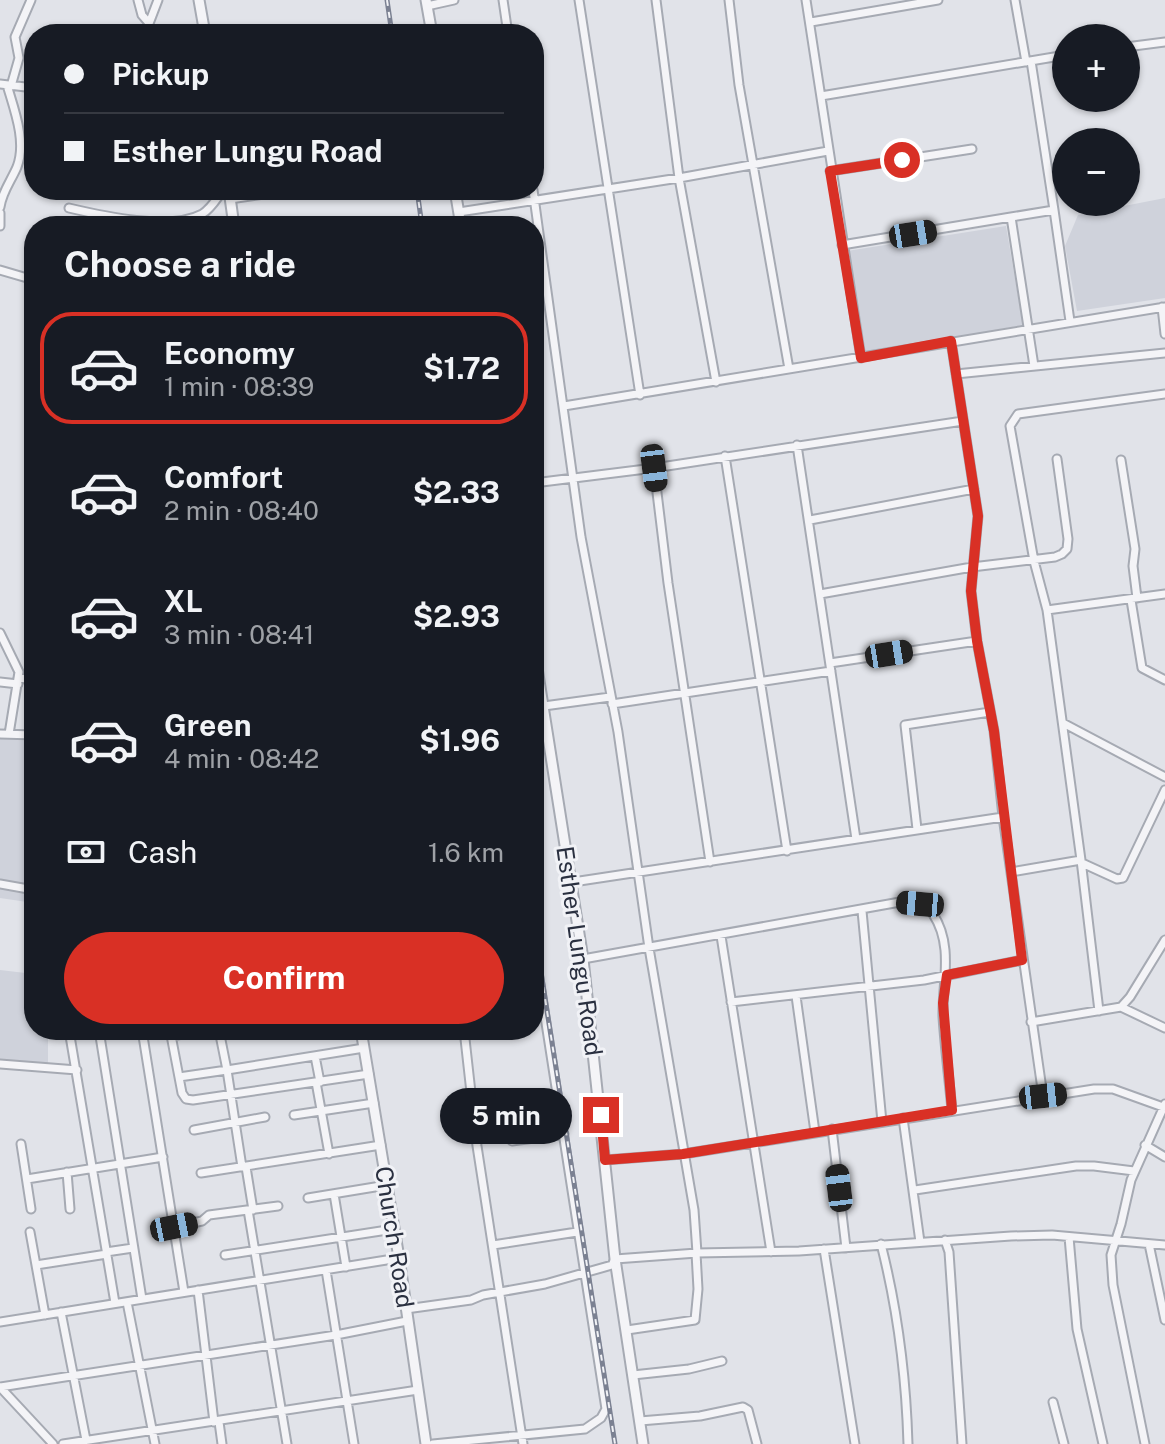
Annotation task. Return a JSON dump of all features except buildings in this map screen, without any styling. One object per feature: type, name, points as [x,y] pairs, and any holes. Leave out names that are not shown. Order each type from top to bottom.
[{"type":"street","points":[[0,226],[4,192],[19,158],[17,121],[6,85],[19,58],[17,31],[31,0]]},
{"type":"street","points":[[138,0],[142,15],[148,22],[158,0]]},
{"type":"street","points":[[199,0],[203,24]]},
{"type":"street","points":[[430,24],[427,3],[454,0]]},
{"type":"street","points":[[503,0],[507,24]]},
{"type":"street","points":[[579,0],[640,395]]},
{"type":"street","points":[[656,0],[679,178],[716,382]]},
{"type":"street","points":[[729,0],[739,85],[789,369]]},
{"type":"street","points":[[806,0],[861,358]]},
{"type":"street","points":[[811,22],[938,0]]},
{"type":"street","points":[[1015,0],[1052,199]]},
{"type":"street","points":[[1140,45],[1165,42]]},
{"type":"street","points":[[821,96],[1052,57]]},
{"type":"street","points":[[830,171],[972,149]]},
{"type":"street","points":[[544,193],[679,178],[828,151]]},
{"type":"street","points":[[199,216],[219,200]]},
{"type":"street","points":[[457,200],[460,216]]},
{"type":"street","points":[[459,212],[509,200]]},
{"type":"street","points":[[69,208],[102,216]]},
{"type":"street","points":[[842,245],[1052,210]]},
{"type":"street","points":[[1055,216],[1070,321]]},
{"type":"street","points":[[1011,217],[1034,366]]},
{"type":"street","points":[[544,265],[581,537],[611,701],[694,1210],[698,1289],[695,1320],[627,1330]]},
{"type":"street","points":[[0,270],[24,277]]},
{"type":"street","points":[[564,406],[1163,307],[1165,334]]},
{"type":"street","points":[[951,341],[978,516],[971,591],[977,641],[990,712],[1043,1096]]},
{"type":"street","points":[[956,374],[1165,353]]},
{"type":"street","points":[[1099,1011],[1082,861],[1047,610],[1034,561],[1010,426],[1018,414],[1030,411],[1165,394]]},
{"type":"street","points":[[544,481],[654,468],[963,421]]},
{"type":"street","points":[[797,445],[856,839]]},
{"type":"street","points":[[725,456],[787,851]]},
{"type":"street","points":[[820,594],[1062,554],[1067,549],[1057,459]]},
{"type":"street","points":[[1121,460],[1135,549],[1134,599],[1142,668],[1165,680]]},
{"type":"street","points":[[654,468],[710,862]]},
{"type":"street","points":[[810,520],[974,489]]},
{"type":"street","points":[[1047,610],[1165,594]]},
{"type":"street","points":[[0,633],[18,668],[19,681],[4,734],[24,735]]},
{"type":"street","points":[[544,706],[685,694],[977,641]]},
{"type":"street","points":[[0,682],[24,681]]},
{"type":"street","name":"Esther Lungu Road","points":[[544,706],[573,882],[615,1259],[643,1444]]},
{"type":"street","points":[[917,829],[905,725],[990,712]]},
{"type":"street","points":[[1063,723],[1165,777]]},
{"type":"street","points":[[1011,872],[1082,861],[1117,879],[1123,878],[1165,790]]},
{"type":"street","points":[[573,882],[1003,817]]},
{"type":"street","points":[[0,884],[24,888]]},
{"type":"street","points":[[583,959],[900,902],[920,904],[928,908],[940,928],[947,975],[943,1003],[952,1110]]},
{"type":"street","points":[[862,911],[882,1122]]},
{"type":"street","points":[[721,936],[771,1252]]},
{"type":"street","points":[[1121,1007],[1165,940]]},
{"type":"street","points":[[731,1002],[869,987],[1022,960]]},
{"type":"street","points":[[796,996],[815,1132]]},
{"type":"street","points":[[1031,1022],[1121,1007],[1165,1028]]},
{"type":"street","points":[[433,1444],[523,1440],[585,1429],[601,1418],[606,1409],[544,1014]]},
{"type":"street","points":[[71,1040],[115,1303]]},
{"type":"street","points":[[101,1040],[142,1299]]},
{"type":"street","points":[[144,1040],[184,1292]]},
{"type":"street","points":[[172,1040],[182,1093],[186,1099],[231,1096],[369,1074]]},
{"type":"street","points":[[221,1040],[287,1444]]},
{"type":"street","name":"Church Road","points":[[363,1040],[426,1444]]},
{"type":"street","points":[[465,1040],[477,1146],[523,1440]]},
{"type":"street","points":[[179,1077],[364,1048]]},
{"type":"street","points":[[315,1056],[329,1154]]},
{"type":"street","points":[[0,1064],[77,1070]]},
{"type":"street","points":[[605,1160],[683,1154],[1043,1096],[1113,1089],[1164,1105],[1134,1171],[1111,1255],[1113,1285],[1145,1444]]},
{"type":"street","points":[[294,1115],[374,1103]]},
{"type":"street","points":[[194,1130],[265,1117]]},
{"type":"street","points":[[903,1118],[920,1242]]},
{"type":"street","points":[[832,1129],[846,1248]]},
{"type":"street","points":[[512,1141],[564,1134]]},
{"type":"street","points":[[21,1144],[31,1209]]},
{"type":"street","points":[[201,1173],[381,1145]]},
{"type":"street","points":[[1145,1145],[1165,1157]]},
{"type":"street","points":[[27,1179],[163,1157]]},
{"type":"street","points":[[915,1190],[1076,1166],[1134,1171]]},
{"type":"street","points":[[67,1172],[70,1209]]},
{"type":"street","points":[[308,1198],[387,1185]]},
{"type":"street","points":[[334,1194],[346,1267]]},
{"type":"street","points":[[174,1227],[202,1221],[209,1215],[278,1206]]},
{"type":"street","points":[[225,1255],[394,1229]]},
{"type":"street","points":[[30,1232],[45,1315]]},
{"type":"street","points":[[493,1245],[577,1232]]},
{"type":"street","points":[[406,1309],[471,1300],[545,1284],[612,1265],[615,1259],[846,1248],[1025,1235],[1165,1245]]},
{"type":"street","points":[[1069,1237],[1077,1329],[1103,1444]]},
{"type":"street","points":[[945,1240],[949,1252],[962,1444]]},
{"type":"street","points":[[881,1244],[895,1298],[901,1342],[907,1388],[908,1444]]},
{"type":"street","points":[[1149,1244],[1165,1319]]},
{"type":"street","points":[[36,1265],[133,1248]]},
{"type":"street","points":[[824,1249],[855,1444]]},
{"type":"street","points":[[0,1322],[399,1258]]},
{"type":"street","points":[[326,1270],[354,1444]]},
{"type":"street","points":[[1154,1276],[1165,1274]]},
{"type":"street","points":[[198,1290],[205,1354],[222,1444]]},
{"type":"street","points":[[127,1302],[155,1444]]},
{"type":"street","points":[[61,1312],[86,1440]]},
{"type":"street","points":[[53,1444],[0,1387],[270,1346],[407,1321]]},
{"type":"street","points":[[633,1375],[689,1369],[722,1361]]},
{"type":"street","points":[[63,1444],[418,1390]]},
{"type":"street","points":[[1053,1402],[1064,1444]]},
{"type":"street","points":[[640,1421],[700,1416],[743,1407],[748,1410],[757,1444]]},
{"type":"shaded area","points":[[1165,198],[1165,298],[1077,311],[1065,246],[1078,216],[1140,216],[1140,203]]},
{"type":"shaded area","points":[[1006,226],[1023,325],[864,353],[847,251]]},
{"type":"shaded area","points":[[0,739],[24,740],[24,902],[0,898]]},
{"type":"shaded area","points":[[0,970],[24,973],[24,1040],[48,1040],[48,1064],[0,1060]]},
{"type":"railway","points":[[387,0],[391,24]]},
{"type":"railway","points":[[418,200],[421,216]]},
{"type":"railway","points":[[544,992],[615,1444]]},
{"type":"route","points":[[601,1115],[605,1160],[683,1154],[952,1110],[943,1003],[947,975],[1022,960],[994,731],[971,591],[978,516],[951,341],[861,358],[830,171],[902,160]]}]
